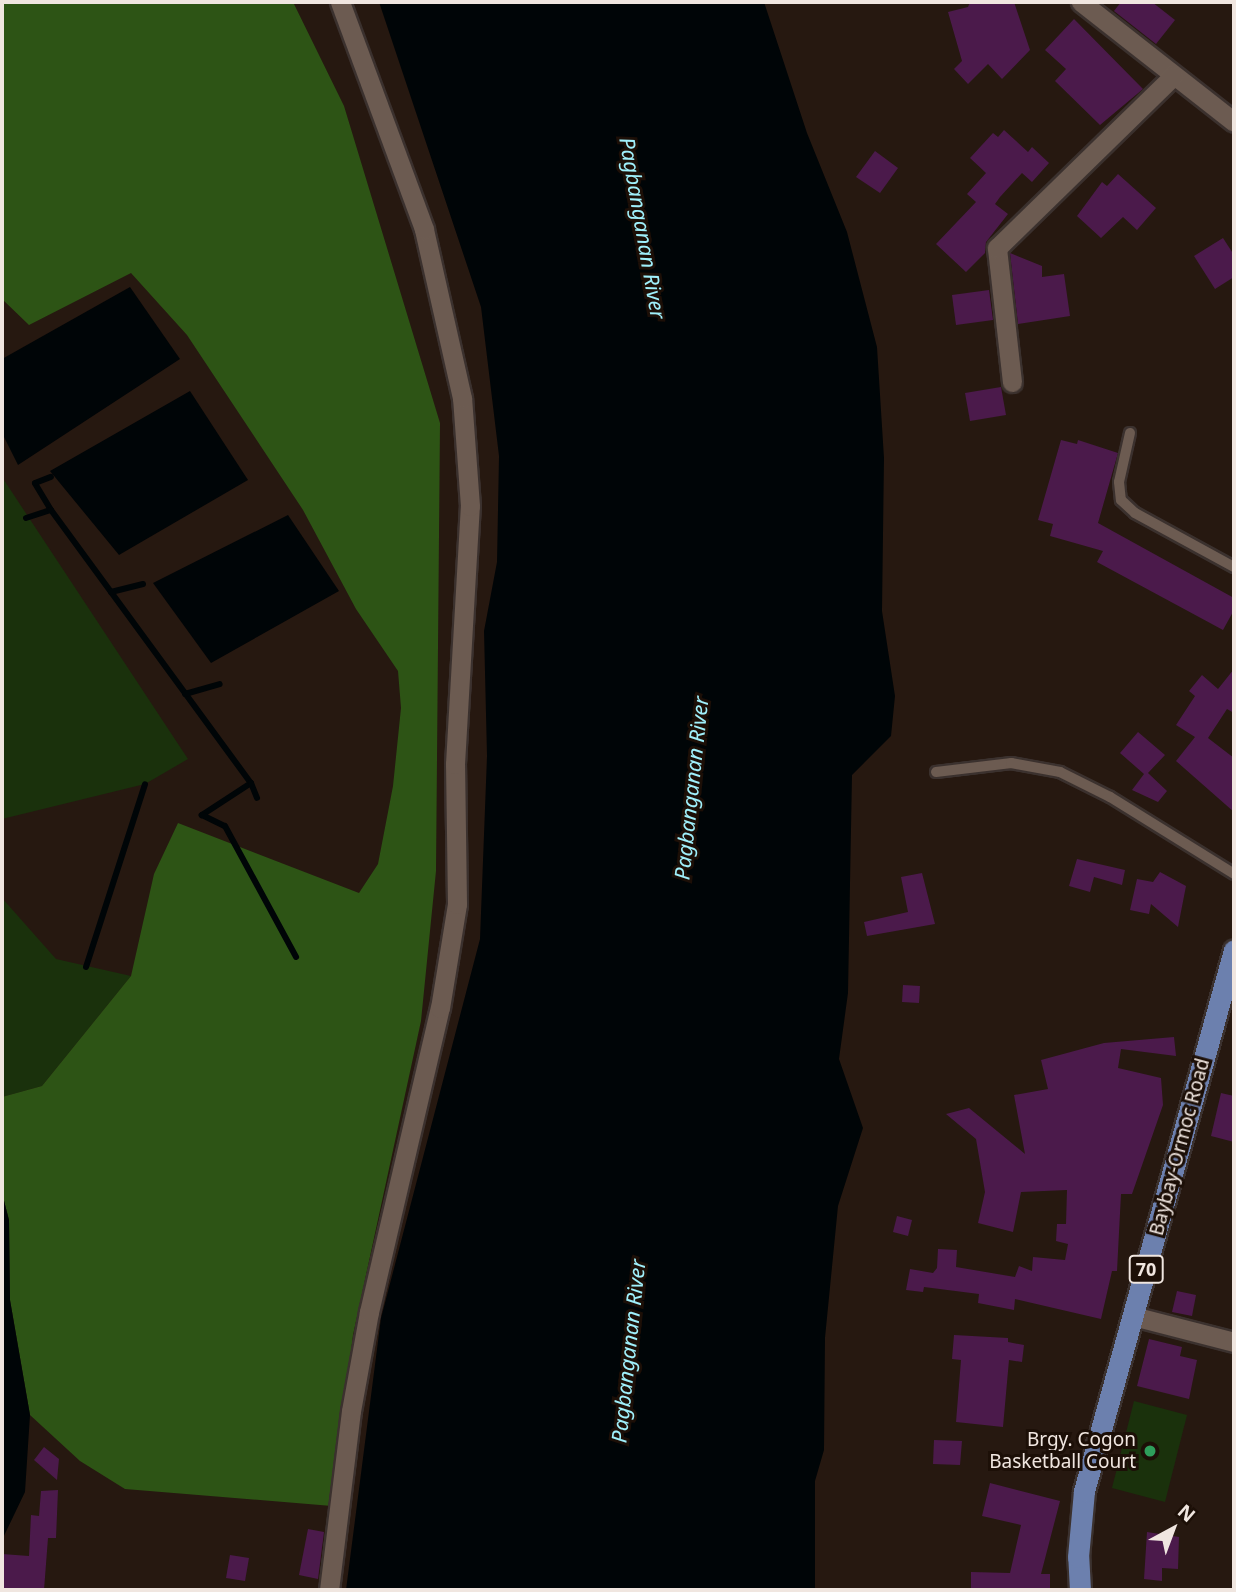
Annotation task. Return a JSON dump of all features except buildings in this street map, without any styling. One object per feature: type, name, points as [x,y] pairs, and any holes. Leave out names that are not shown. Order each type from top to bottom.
[{"type":"main road","name":"Baybay-Ormoc Road","points":[[1080,1590],[1077,1557],[1084,1490],[1234,950]]},
{"type":"street","points":[[329,1590],[369,1312],[440,1008],[457,904],[456,765],[470,506],[462,398],[424,229],[340,2]]},
{"type":"street","points":[[1081,2],[1234,122]]},
{"type":"street","points":[[1012,382],[997,248],[1173,76]]},
{"type":"street","points":[[1133,1316],[1234,1342]]},
{"type":"lane","points":[[1130,433],[1119,482],[1121,500],[1135,513],[1234,567]]},
{"type":"lane","points":[[936,772],[1011,762],[1060,772],[1110,797],[1234,874]]},
{"type":"green space","points":[[2,2],[293,2],[344,106],[440,423],[436,871],[421,1021],[353,1335],[332,1506],[125,1489],[80,1461],[30,1415],[10,1300],[9,1220],[2,1193],[2,1097],[42,1086],[131,976],[154,874],[178,823],[359,893],[378,864],[393,786],[401,708],[398,671],[356,609],[303,510],[187,335],[131,273],[29,325],[2,299]]},
{"type":"green space","points":[[2,477],[188,759],[145,784],[2,819]]},
{"type":"green space","points":[[2,898],[56,959],[131,976],[42,1086],[2,1097]]},
{"type":"green space","name":"Brgy. Cogon Basketball Court","points":[[1134,1401],[1187,1415],[1165,1502],[1112,1488]]},
{"type":"water","name":"Pagbanganan River","points":[[379,2],[764,2],[807,133],[847,232],[877,347],[884,458],[882,611],[895,696],[891,736],[852,775],[848,993],[839,1059],[863,1128],[838,1206],[825,1338],[824,1450],[815,1481],[815,1590],[346,1590],[381,1318],[480,939],[487,756],[484,631],[497,562],[499,456],[481,307]]},
{"type":"water","points":[[130,287],[180,359],[18,465],[2,433],[2,359]]},
{"type":"water","points":[[190,391],[248,480],[119,555],[50,471]]},
{"type":"water","points":[[288,515],[339,591],[211,663],[153,583]]},
{"type":"water","points":[[2,1193],[9,1220],[10,1300],[30,1415],[25,1492],[2,1540]]},
{"type":"waterway","points":[[51,477],[35,483],[51,510]]},
{"type":"waterway","points":[[26,518],[51,510],[251,783],[202,815],[225,826],[296,957]]},
{"type":"waterway","points":[[111,592],[143,584]]},
{"type":"waterway","points":[[185,694],[220,684]]},
{"type":"waterway","points":[[251,783],[257,798]]},
{"type":"waterway","points":[[86,967],[145,784]]},
{"type":"place","name":"Brgy. Cogon Basketball Court","points":[[1150,1451]]}]
